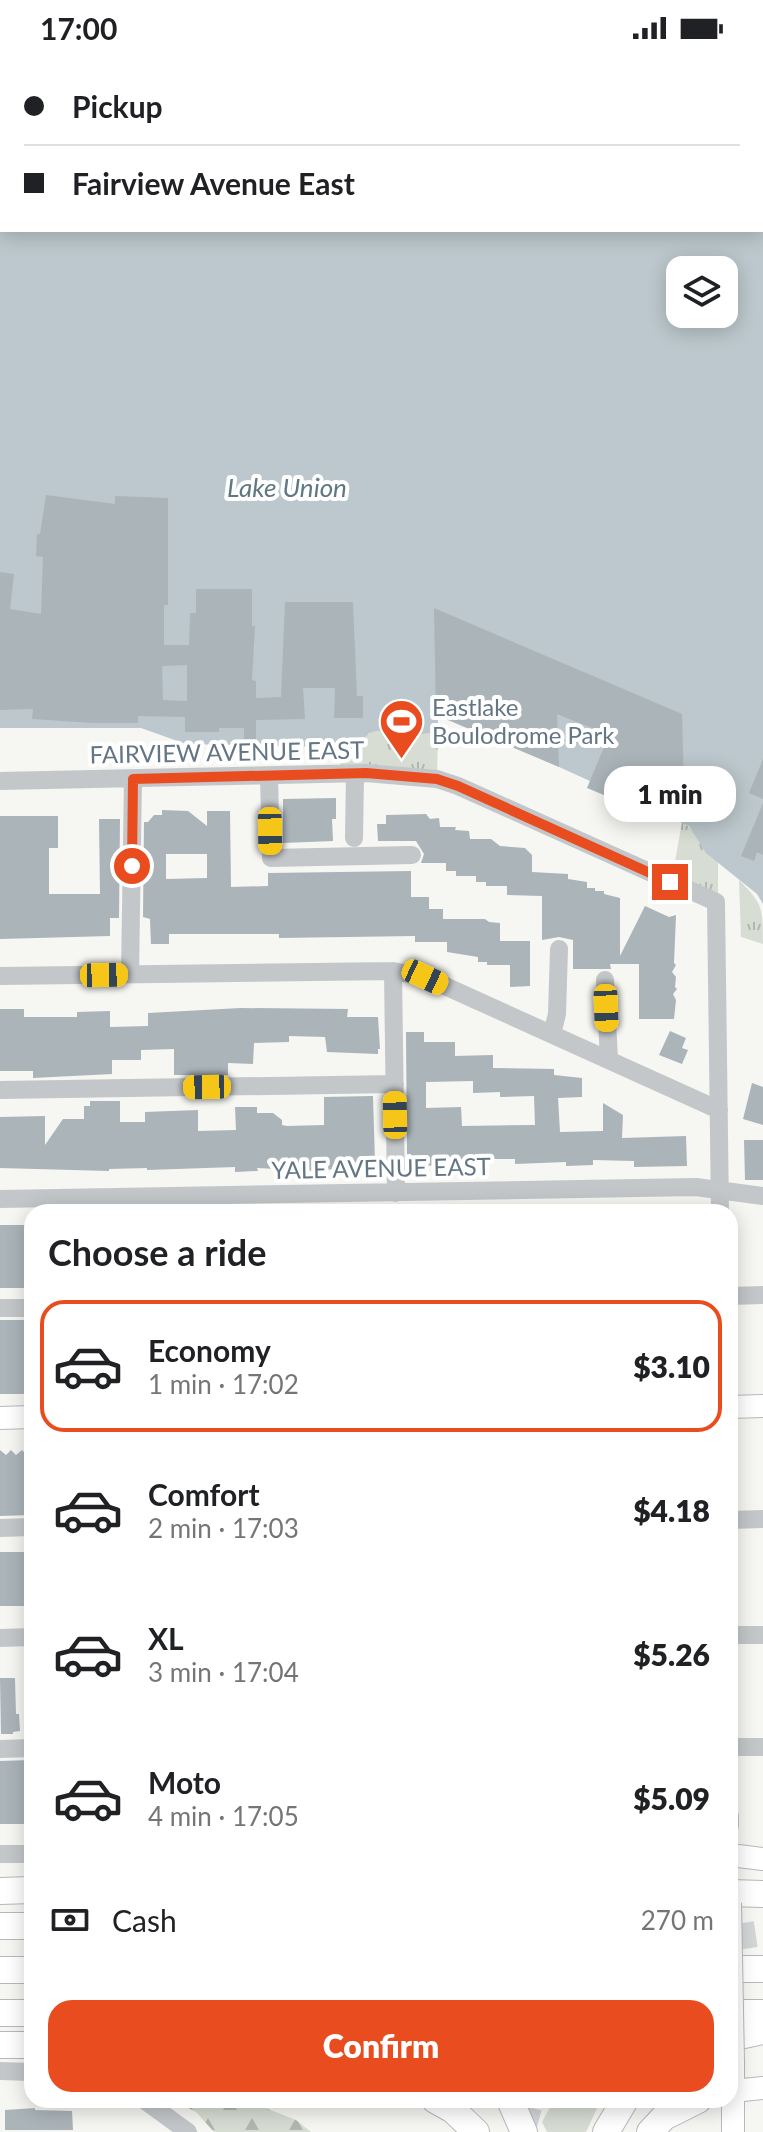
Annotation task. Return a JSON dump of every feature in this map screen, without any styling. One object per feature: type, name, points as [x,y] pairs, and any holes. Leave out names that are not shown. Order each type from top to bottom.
[{"type":"highway","points":[[0,1891],[24,1890]]},
{"type":"highway","points":[[738,1893],[763,1894]]},
{"type":"highway","points":[[0,1926],[24,1926]]},
{"type":"highway","points":[[738,1969],[763,1969]]},
{"type":"highway","points":[[0,1970],[24,1970]]},
{"type":"highway","points":[[0,2013],[24,2013]]},
{"type":"highway","points":[[738,2013],[763,2013]]},
{"type":"highway","points":[[738,2046],[763,2031]]},
{"type":"highway","points":[[0,2045],[24,2045]]},
{"type":"highway","points":[[449,2108],[476,2132]]},
{"type":"highway","points":[[514,2108],[524,2132]]},
{"type":"highway","points":[[606,2132],[620,2108]]},
{"type":"highway","points":[[650,2132],[664,2117],[682,2108]]},
{"type":"main road","points":[[738,1407],[763,1406]]},
{"type":"main road","points":[[0,1418],[24,1417]]},
{"type":"main road","points":[[738,1856],[763,1859]]},
{"type":"main road","points":[[738,2090],[763,2088]]},
{"type":"main road","points":[[732,2108],[733,2132]]},
{"type":"street","name":"FAIRVIEW AVENUE EAST","points":[[0,781],[355,774],[437,779],[716,902],[719,1110]]},
{"type":"street","points":[[354,838],[355,774]]},
{"type":"street","points":[[258,844],[264,776]]},
{"type":"street","points":[[264,776],[271,858],[412,855]]},
{"type":"street","points":[[130,974],[133,779]]},
{"type":"street","points":[[552,1034],[557,1014],[559,949]]},
{"type":"street","points":[[393,971],[396,1193]]},
{"type":"street","points":[[0,976],[393,971],[425,977],[719,1110],[720,1204]]},
{"type":"street","points":[[605,980],[609,1060]]},
{"type":"street","points":[[0,1090],[395,1084]]},
{"type":"street","name":"YALE AVENUE EAST","points":[[0,1199],[696,1187],[763,1196]]},
{"type":"street","points":[[738,1296],[763,1295]]},
{"type":"street","points":[[0,1308],[24,1308]]},
{"type":"street","points":[[738,1520],[763,1519]]},
{"type":"street","points":[[0,1528],[24,1527]]},
{"type":"street","points":[[738,1635],[763,1635]]},
{"type":"street","points":[[0,1638],[24,1637]]},
{"type":"street","points":[[738,1747],[763,1747]]},
{"type":"street","points":[[0,1749],[24,1748]]},
{"type":"street","points":[[0,1854],[24,1854]]},
{"type":"street","points":[[0,2071],[24,2072]]},
{"type":"street","points":[[155,2108],[188,2132]]},
{"type":"green space","points":[[370,732],[416,735],[438,732],[437,779],[341,774],[340,752],[358,749]]},
{"type":"green space","points":[[682,822],[718,861],[718,898],[672,879]]},
{"type":"green space","points":[[739,880],[760,908],[763,944],[741,937]]},
{"type":"green space","points":[[188,2108],[265,2108],[296,2120],[311,2132],[214,2132]]},
{"type":"green space","points":[[550,2108],[597,2108],[586,2132],[547,2132],[542,2122]]},
{"type":"water","name":"Lake Union","points":[[0,232],[763,232],[763,904],[757,894],[706,853],[689,826],[438,712],[438,732],[416,735],[377,731],[369,733],[358,749],[321,755],[318,747],[186,744],[141,728],[0,728]]},
{"type":"building","points":[[46,495],[115,504],[115,496],[168,498],[168,605],[164,605],[164,645],[189,645],[190,613],[196,613],[196,589],[252,589],[252,626],[255,626],[252,680],[256,681],[256,698],[281,697],[285,602],[353,602],[357,696],[363,696],[363,718],[334,718],[335,688],[303,688],[305,719],[256,720],[256,746],[261,746],[261,760],[244,760],[244,728],[185,732],[185,717],[138,716],[138,723],[93,723],[32,719],[33,709],[0,710],[0,572],[14,574],[10,609],[41,614],[43,557],[36,556],[37,534],[40,534]],"holes":[[[187,665],[187,701],[163,700],[162,666]]]},
{"type":"building","points":[[434,608],[682,714],[684,786],[681,816],[672,820],[653,812],[652,815],[587,788],[609,735],[557,714],[559,767],[436,715]]},
{"type":"building","points":[[763,759],[763,799],[749,793]]},
{"type":"building","points":[[336,798],[336,819],[332,819],[333,841],[283,843],[283,799]]},
{"type":"building","points":[[763,803],[763,855],[757,852],[754,861],[741,856]]},
{"type":"building","points":[[162,810],[188,811],[207,826],[207,811],[230,811],[231,887],[268,886],[268,873],[411,871],[411,897],[429,897],[429,909],[443,909],[443,919],[485,919],[500,923],[500,941],[530,941],[530,986],[510,987],[510,965],[487,965],[487,962],[478,962],[478,957],[447,952],[447,942],[415,942],[415,936],[279,938],[279,934],[169,934],[169,944],[151,944],[150,919],[143,917],[144,822],[154,815],[162,815]],"holes":[[[166,854],[207,854],[207,878],[166,879]]]},
{"type":"building","points":[[426,814],[430,819],[439,818],[440,827],[469,831],[470,839],[491,839],[500,846],[525,848],[532,855],[532,872],[568,874],[568,879],[587,882],[587,888],[620,898],[620,956],[645,906],[669,917],[676,915],[676,965],[672,972],[676,977],[677,989],[673,994],[676,1000],[674,1019],[639,1019],[639,964],[610,964],[611,969],[573,969],[573,940],[559,937],[542,940],[542,896],[507,895],[507,886],[486,886],[486,882],[476,882],[476,876],[456,876],[456,871],[446,871],[446,863],[421,863],[424,854],[416,841],[378,841],[377,824],[386,824],[386,815]]},
{"type":"building","points":[[0,816],[58,816],[58,848],[49,848],[49,894],[100,894],[99,819],[120,819],[119,918],[110,918],[110,936],[0,939]]},
{"type":"building","points":[[241,1008],[348,1009],[347,1017],[378,1017],[380,1049],[378,1054],[327,1052],[325,1037],[289,1036],[289,1042],[254,1043],[253,1064],[228,1063],[228,1075],[174,1075],[174,1049],[141,1050],[141,1060],[112,1060],[112,1074],[33,1078],[33,1071],[0,1071],[0,1009],[24,1009],[24,1017],[77,1017],[77,1012],[110,1011],[110,1027],[148,1026],[148,1013]]},
{"type":"building","points":[[670,1031],[686,1038],[682,1048],[688,1050],[682,1064],[659,1055]]},
{"type":"building","points":[[406,1032],[424,1032],[424,1042],[455,1042],[455,1056],[493,1055],[493,1068],[554,1069],[554,1075],[582,1078],[582,1097],[558,1098],[560,1132],[603,1131],[603,1103],[623,1115],[622,1138],[686,1136],[687,1166],[634,1167],[634,1161],[593,1160],[593,1165],[566,1166],[566,1162],[515,1164],[515,1159],[490,1159],[490,1163],[414,1166],[411,1154],[407,1154]],"holes":[[[473,1081],[473,1093],[500,1092],[500,1097],[534,1096],[535,1125],[462,1126],[461,1107],[426,1108],[426,1082]]]},
{"type":"building","points":[[752,1083],[763,1087],[763,1125],[743,1119]]},
{"type":"building","points":[[373,1096],[375,1162],[363,1162],[363,1166],[316,1171],[257,1168],[258,1171],[235,1172],[235,1167],[109,1171],[0,1168],[0,1117],[45,1116],[45,1145],[63,1119],[84,1119],[84,1106],[90,1106],[90,1101],[120,1101],[120,1122],[145,1122],[145,1112],[198,1110],[198,1131],[236,1130],[235,1107],[257,1107],[257,1113],[273,1113],[282,1120],[282,1125],[324,1125],[324,1097]]},
{"type":"building","points":[[744,1140],[763,1140],[763,1180],[745,1180]]},
{"type":"building","points":[[0,1225],[24,1225],[24,1288],[0,1288]]},
{"type":"building","points":[[0,1320],[24,1320],[24,1394],[0,1394]]},
{"type":"building","points":[[0,1450],[6,1455],[11,1450],[16,1455],[22,1450],[24,1515],[0,1516]]},
{"type":"building","points":[[0,1552],[24,1552],[24,1606],[0,1606]]},
{"type":"building","points":[[0,1678],[15,1678],[20,1731],[13,1734],[1,1734]]},
{"type":"building","points":[[24,1760],[24,1824],[0,1824],[0,1761]]},
{"type":"building","points":[[35,2108],[72,2111],[73,2130],[5,2130],[5,2110]]},
{"type":"tunnel","points":[[738,1937],[763,1933]]},
{"type":"tunnel","points":[[522,2132],[529,2108]]},
{"type":"place","name":"Eastlake Boulodrome Park","points":[[401,761]]},
{"type":"route","points":[[132,866],[133,779],[366,773],[437,779],[458,786],[670,882]]}]
